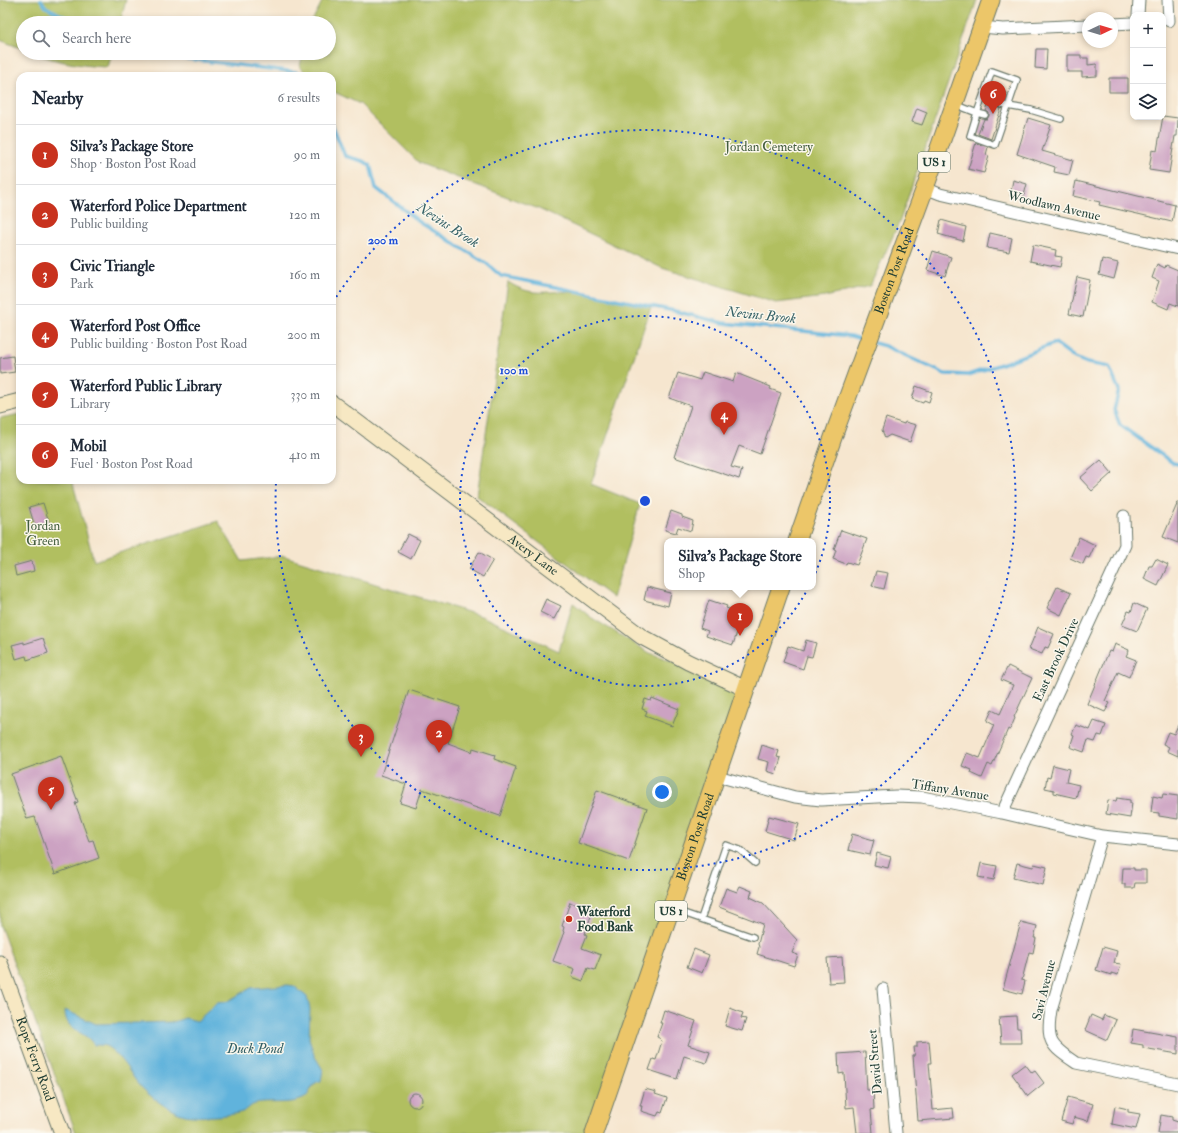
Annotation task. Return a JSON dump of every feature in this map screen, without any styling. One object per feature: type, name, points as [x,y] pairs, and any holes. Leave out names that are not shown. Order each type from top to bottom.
[{"type":"main road","name":"Boston Post Road","points":[[798,538],[837,426],[925,188],[991,0]]},
{"type":"main road","name":"Boston Post Road","points":[[594,1133],[718,776],[780,590]]},
{"type":"street","points":[[1138,12],[1139,0]]},
{"type":"street","points":[[1168,0],[1170,21]]},
{"type":"street","points":[[1118,24],[1130,23]]},
{"type":"street","points":[[982,27],[1003,29],[1082,25]]},
{"type":"street","name":"Woodlawn Avenue","points":[[925,188],[940,194],[1178,249]]},
{"type":"street","points":[[0,406],[16,402]]},
{"type":"street","name":"Avery Lane","points":[[336,406],[642,637],[688,662],[746,689]]},
{"type":"street","name":"East Brook Drive","points":[[1002,813],[1125,545],[1124,516]]},
{"type":"street","name":"Tiffany Avenue","points":[[718,776],[795,797],[820,800],[896,796],[922,797],[1002,813],[1102,836],[1178,844]]},
{"type":"street","name":"Savi Avenue","points":[[1102,836],[1051,1010],[1048,1027],[1051,1043],[1062,1054],[1076,1063],[1178,1084]]},
{"type":"street","name":"Rope Ferry Road","points":[[0,962],[62,1133]]},
{"type":"street","name":"David Street","points":[[882,989],[896,1133]]},
{"type":"lane","points":[[992,71],[1017,80],[1005,106],[995,145],[970,136],[983,98],[992,71]]},
{"type":"lane","points":[[983,98],[990,100]]},
{"type":"lane","points":[[954,104],[985,115]]},
{"type":"lane","points":[[1005,106],[1031,110],[1061,119]]},
{"type":"lane","points":[[700,919],[726,845],[740,850],[755,863]]},
{"type":"lane","points":[[672,908],[754,937]]},
{"type":"green space","points":[[0,0],[126,0],[122,16],[16,16],[16,46],[0,40]]},
{"type":"green space","name":"Jordan Cemetery","points":[[323,0],[977,0],[899,223],[870,286],[825,297],[776,303],[662,268],[539,209],[419,163],[360,104],[336,93],[336,72],[305,72],[300,66],[301,60],[336,60],[336,16],[315,16]]},
{"type":"green space","points":[[56,60],[110,60],[108,67]]},
{"type":"green space","points":[[508,282],[531,292],[579,293],[651,307],[591,484],[640,504],[613,598],[477,496]]},
{"type":"green space","name":"Jordan Green","points":[[16,415],[16,484],[73,484],[94,561],[218,521],[242,561],[284,556],[481,616],[559,651],[573,603],[592,618],[650,653],[746,689],[587,1133],[76,1133],[0,925],[0,418]]},
{"type":"water","name":"Duck Pond","points":[[288,985],[294,986],[307,997],[310,1009],[309,1038],[314,1055],[323,1070],[321,1081],[317,1082],[313,1086],[306,1097],[298,1101],[255,1104],[244,1111],[230,1115],[190,1116],[171,1110],[157,1101],[138,1084],[122,1060],[110,1048],[102,1045],[94,1045],[90,1040],[72,1027],[68,1023],[65,1010],[96,1024],[173,1022],[185,1018],[197,1021],[217,1003],[226,1002],[251,988]]},
{"type":"building","points":[[1036,49],[1047,49],[1046,69],[1035,68]]},
{"type":"building","points":[[1067,55],[1081,55],[1081,58],[1088,58],[1088,65],[1097,64],[1097,76],[1082,77],[1082,72],[1067,72]]},
{"type":"building","points":[[1109,78],[1128,78],[1128,92],[1109,92]]},
{"type":"building","points":[[994,88],[1007,93],[1004,101],[1000,101],[998,104],[998,107],[1001,109],[991,139],[978,134],[984,119],[987,119],[989,116],[989,113],[986,111],[989,104],[994,102],[994,99],[991,96]]},
{"type":"building","points":[[917,108],[927,112],[922,125],[912,122]]},
{"type":"building","points":[[1166,116],[1178,118],[1177,136],[1175,136],[1169,173],[1149,170],[1152,150],[1157,151],[1162,120],[1166,120]]},
{"type":"building","points":[[1028,118],[1051,125],[1042,151],[1073,160],[1069,175],[1054,172],[1055,167],[1017,154]]},
{"type":"building","points":[[976,143],[988,147],[986,155],[989,156],[984,173],[968,169]]},
{"type":"building","points":[[1013,180],[1027,184],[1023,199],[1010,196]]},
{"type":"building","points":[[1076,181],[1175,205],[1172,222],[1099,205],[1100,202],[1073,196]]},
{"type":"building","points":[[941,220],[966,227],[963,241],[938,234]]},
{"type":"building","points":[[990,233],[1012,238],[1009,252],[987,248]]},
{"type":"building","points":[[1033,245],[1056,250],[1055,256],[1062,257],[1060,267],[1030,261]]},
{"type":"building","points":[[933,251],[951,257],[945,276],[927,270]]},
{"type":"building","points":[[1102,259],[1118,263],[1114,279],[1099,275]]},
{"type":"building","points":[[1157,264],[1165,268],[1166,265],[1178,270],[1178,306],[1170,303],[1168,309],[1152,302],[1159,281],[1152,278]]},
{"type":"building","points":[[1077,277],[1090,280],[1083,317],[1069,314]]},
{"type":"building","points":[[13,356],[15,372],[0,374],[0,358]]},
{"type":"building","points":[[703,372],[733,382],[736,373],[771,387],[770,389],[781,393],[760,454],[739,446],[731,467],[742,470],[739,479],[674,457],[691,406],[669,398],[678,373],[700,380]]},
{"type":"building","points":[[916,386],[932,392],[929,402],[924,400],[923,403],[912,399]]},
{"type":"building","points":[[886,418],[904,424],[905,422],[916,425],[910,442],[890,435],[885,438],[882,430]]},
{"type":"building","points":[[1101,460],[1112,473],[1092,491],[1080,478]]},
{"type":"building","points":[[1178,502],[1178,543],[1163,537]]},
{"type":"building","points":[[43,503],[49,522],[35,527],[29,507]]},
{"type":"building","points":[[671,511],[693,521],[691,531],[678,527],[676,533],[665,530]]},
{"type":"building","points":[[841,530],[867,539],[857,565],[847,562],[846,564],[833,559],[836,550],[834,549]]},
{"type":"building","points":[[408,534],[420,540],[411,559],[398,552]]},
{"type":"building","points":[[1079,537],[1095,545],[1089,558],[1086,557],[1083,564],[1070,558]]},
{"type":"building","points":[[479,552],[493,560],[483,577],[469,569]]},
{"type":"building","points":[[1156,559],[1168,565],[1158,586],[1144,579],[1149,566],[1152,566]]},
{"type":"building","points":[[32,561],[34,571],[16,576],[14,566]]},
{"type":"building","points":[[876,571],[888,573],[884,589],[872,586]]},
{"type":"building","points":[[647,587],[671,593],[668,606],[644,600]]},
{"type":"building","points":[[1057,587],[1071,593],[1061,615],[1047,608]]},
{"type":"building","points":[[546,599],[561,606],[554,619],[540,612]]},
{"type":"building","points":[[709,600],[727,606],[726,608],[743,613],[733,645],[706,636],[708,631],[700,628]]},
{"type":"building","points":[[1134,603],[1147,609],[1137,631],[1122,625],[1128,611],[1131,612]]},
{"type":"building","points":[[1038,627],[1054,634],[1048,648],[1045,647],[1042,654],[1029,649]]},
{"type":"building","points":[[43,638],[48,653],[27,660],[26,656],[16,659],[12,645],[24,642],[24,644]]},
{"type":"building","points":[[806,640],[816,643],[812,657],[807,656],[803,669],[783,662],[788,646],[803,651]]},
{"type":"building","points":[[1115,644],[1129,650],[1126,656],[1136,660],[1129,677],[1118,672],[1105,701],[1110,703],[1105,712],[1087,704],[1109,651],[1112,652]]},
{"type":"building","points":[[1008,666],[1032,678],[1014,717],[1015,718],[1010,730],[1008,729],[992,766],[988,764],[982,778],[971,773],[972,770],[962,766],[967,753],[980,758],[994,725],[987,721],[992,710],[1000,714],[1013,685],[1001,680]]},
{"type":"building","points":[[409,690],[460,707],[448,743],[472,752],[473,748],[495,755],[494,759],[516,767],[500,816],[422,789],[416,808],[400,803],[406,784],[381,775]]},
{"type":"building","points":[[652,698],[679,709],[672,726],[645,716],[647,711],[642,709],[645,699],[651,701]]},
{"type":"building","points":[[1094,721],[1106,725],[1102,736],[1098,735],[1095,742],[1088,740],[1084,752],[1070,747],[1074,735],[1072,734],[1076,725],[1090,730]]},
{"type":"building","points":[[1178,725],[1178,756],[1167,751],[1169,747],[1163,744],[1168,732],[1174,734]]},
{"type":"building","points":[[762,745],[779,751],[777,757],[781,758],[776,774],[767,771],[769,762],[758,759]]},
{"type":"building","points":[[61,756],[78,802],[75,803],[89,841],[93,840],[99,858],[55,874],[35,817],[27,819],[11,774]]},
{"type":"building","points":[[1053,765],[1069,769],[1066,782],[1079,785],[1076,798],[1054,793],[1054,790],[1045,788],[1047,777],[1050,778]]},
{"type":"building","points":[[597,790],[647,808],[629,861],[578,843]]},
{"type":"building","points":[[1163,794],[1178,796],[1178,819],[1159,816],[1159,813],[1151,812],[1153,796],[1162,798]]},
{"type":"building","points":[[1117,798],[1130,800],[1130,803],[1132,803],[1130,818],[1106,814],[1108,800],[1116,801]]},
{"type":"building","points":[[769,816],[799,824],[794,840],[765,831]]},
{"type":"building","points":[[852,834],[874,840],[870,855],[848,850]]},
{"type":"building","points":[[877,853],[891,857],[888,868],[874,865]]},
{"type":"building","points":[[981,863],[997,866],[994,880],[978,877]]},
{"type":"building","points":[[1017,863],[1033,867],[1034,864],[1047,867],[1043,885],[1013,878]]},
{"type":"building","points":[[1123,868],[1146,870],[1146,883],[1135,883],[1134,888],[1125,888],[1125,884],[1122,884]]},
{"type":"building","points":[[740,886],[752,891],[750,897],[763,903],[797,940],[792,953],[798,955],[794,966],[757,954],[763,924],[719,907],[726,888],[737,892]]},
{"type":"building","points":[[570,902],[579,906],[579,908],[592,913],[585,934],[587,935],[582,948],[601,955],[595,970],[588,968],[583,981],[572,977],[575,969],[553,961],[564,932],[564,927],[562,926]]},
{"type":"building","points":[[1021,922],[1037,926],[1034,938],[1036,938],[1033,953],[1029,952],[1022,980],[1025,981],[1022,994],[1003,989]]},
{"type":"building","points":[[1103,947],[1117,951],[1114,963],[1121,964],[1118,975],[1111,973],[1111,975],[1096,970]]},
{"type":"building","points":[[694,949],[709,955],[702,973],[687,967]]},
{"type":"building","points":[[842,957],[844,982],[829,983],[827,958]]},
{"type":"building","points":[[730,1008],[743,1013],[741,1018],[746,1019],[742,1031],[725,1026]]},
{"type":"building","points":[[664,1010],[696,1021],[688,1045],[710,1052],[706,1063],[684,1056],[677,1079],[649,1070],[653,1059],[656,1060],[662,1041],[657,1037],[662,1023],[660,1023]]},
{"type":"building","points":[[1091,1015],[1102,1020],[1104,1015],[1116,1020],[1107,1040],[1085,1030]]},
{"type":"building","points":[[1016,1016],[1017,1028],[1020,1028],[1021,1043],[1001,1043],[999,1017]]},
{"type":"building","points":[[1133,1029],[1178,1037],[1178,1054],[1143,1048],[1143,1045],[1131,1043]]},
{"type":"building","points":[[929,1041],[931,1063],[929,1063],[933,1110],[953,1108],[954,1118],[918,1121],[913,1055],[915,1055],[914,1047],[917,1047],[917,1042]]},
{"type":"building","points":[[865,1052],[867,1090],[873,1090],[874,1109],[871,1110],[873,1133],[857,1133],[854,1107],[846,1108],[844,1073],[839,1074],[838,1054]]},
{"type":"building","points":[[1025,1064],[1032,1073],[1035,1071],[1044,1083],[1028,1096],[1012,1074]]},
{"type":"building","points":[[645,1089],[656,1092],[655,1094],[667,1098],[662,1113],[659,1112],[657,1116],[641,1111],[642,1106],[640,1106]]},
{"type":"building","points":[[412,1093],[418,1093],[422,1097],[422,1103],[418,1107],[412,1107],[408,1103],[408,1097]]},
{"type":"building","points":[[1068,1097],[1093,1104],[1088,1121],[1074,1117],[1072,1124],[1061,1121]]},
{"type":"building","points":[[1115,1106],[1128,1109],[1128,1112],[1140,1114],[1136,1129],[1112,1124]]},
{"type":"building","points":[[1161,1115],[1172,1117],[1172,1120],[1178,1122],[1178,1133],[1158,1133]]},
{"type":"waterway","name":"Nevins Brook","points":[[41,0],[46,7],[63,16]]},
{"type":"waterway","name":"Nevins Brook","points":[[196,60],[296,72]]},
{"type":"waterway","name":"Nevins Brook","points":[[336,134],[345,156],[363,161],[370,165],[376,188],[421,223],[486,263],[501,276],[675,311],[723,323],[851,336],[864,340]]},
{"type":"waterway","name":"Nevins Brook","points":[[874,343],[885,346],[945,374],[968,375],[1007,362],[1055,343],[1075,358],[1087,363],[1109,367],[1119,390],[1114,410],[1120,425],[1173,463],[1178,464]]},
{"type":"place","name":"Mobil","points":[[993,114]]},
{"type":"place","name":"Waterford Post Office","points":[[724,435]]},
{"type":"place","name":"Silva's Package Store","points":[[740,636]]},
{"type":"place","name":"Waterford Police Department","points":[[439,753]]},
{"type":"place","name":"Civic Triangle","points":[[361,757]]},
{"type":"place","name":"Waterford Public Library","points":[[51,810]]},
{"type":"place","name":"Waterford Food Bank","points":[[569,919]]}]
